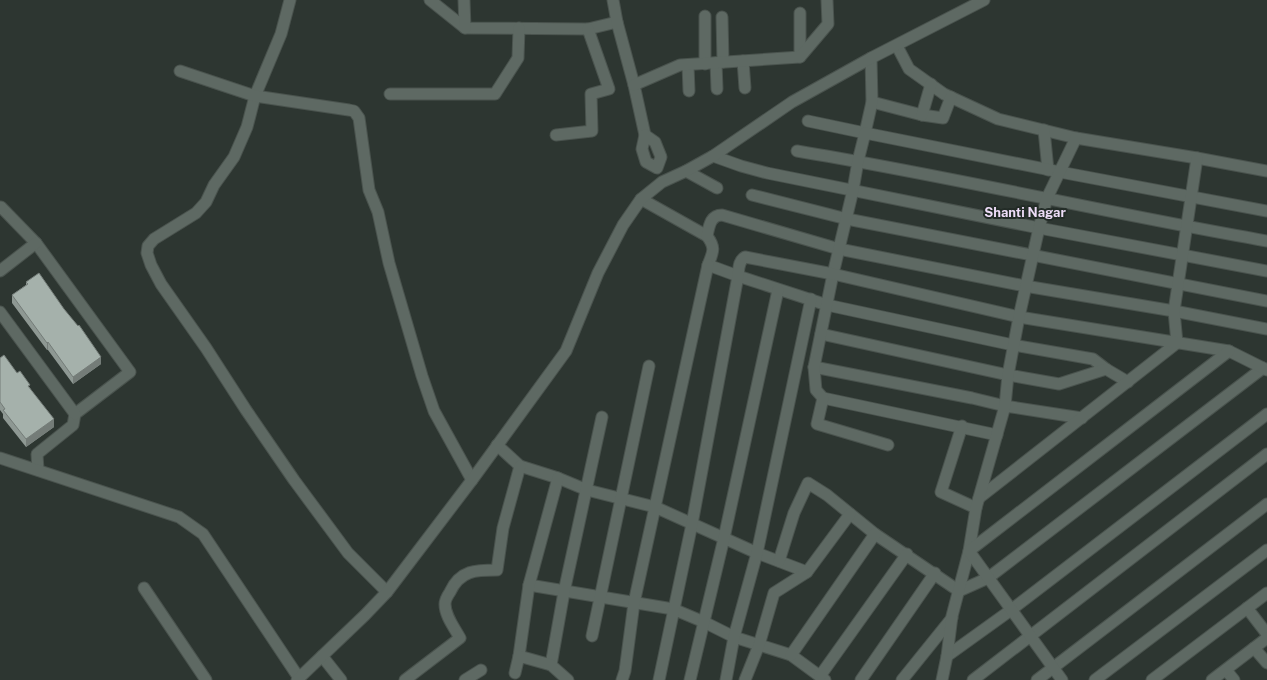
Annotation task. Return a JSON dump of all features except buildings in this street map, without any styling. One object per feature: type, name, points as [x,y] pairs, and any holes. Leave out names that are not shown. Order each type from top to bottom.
[{"type":"street","points":[[290,0],[281,34],[255,96],[247,127],[241,144],[234,157],[214,185],[206,202],[196,214],[154,239],[148,246],[147,254],[161,284],[206,348],[294,480],[348,553],[387,592]]},
{"type":"street","points":[[430,0],[465,28],[588,29],[617,22]]},
{"type":"street","points":[[464,0],[465,28]]},
{"type":"street","points":[[613,0],[645,135],[642,148],[646,162],[656,168],[662,182]]},
{"type":"street","points":[[634,85],[680,65],[800,57],[828,24],[827,0]]},
{"type":"street","points":[[0,458],[180,517],[203,534],[298,679],[387,592],[472,480],[566,351],[598,273],[623,225],[641,199],[662,182],[713,156],[792,102],[871,58],[984,0]]},
{"type":"street","points":[[800,13],[800,57]]},
{"type":"street","points":[[705,16],[714,63],[716,89]]},
{"type":"street","points":[[714,63],[722,17]]},
{"type":"street","points":[[390,94],[495,94],[518,58],[519,28]]},
{"type":"street","points":[[556,134],[592,131],[591,94],[609,89],[588,29]]},
{"type":"street","points":[[897,46],[909,69],[950,97],[998,120],[1076,138],[1267,171]]},
{"type":"street","points":[[871,58],[872,102],[858,161],[847,219],[833,274],[814,367],[816,390],[823,398],[962,426],[997,435]]},
{"type":"street","points":[[743,61],[745,88]]},
{"type":"street","points":[[688,65],[690,91]]},
{"type":"street","points":[[180,71],[255,96],[349,110],[357,114],[359,118],[369,190],[378,212],[389,263],[422,376],[434,411],[472,480]]},
{"type":"street","points":[[922,115],[931,84]]},
{"type":"street","points":[[872,102],[922,115],[943,118],[950,97]]},
{"type":"street","points":[[808,121],[865,134],[1048,170],[1267,211]]},
{"type":"street","points":[[1044,130],[1048,170]]},
{"type":"street","points":[[942,680],[947,656],[952,616],[969,551],[978,503],[1005,406],[1008,375],[1019,317],[1025,286],[1034,256],[1039,228],[1047,198],[1076,138]]},
{"type":"street","points":[[797,151],[858,161],[1267,242]]},
{"type":"street","points":[[713,156],[766,173],[1039,228],[1267,271]]},
{"type":"street","points":[[1177,343],[1174,311],[1198,158]]},
{"type":"street","points":[[686,171],[716,188]]},
{"type":"street","points":[[752,195],[847,219],[1267,301]]},
{"type":"street","points":[[622,680],[625,671],[634,603],[708,265],[714,249],[712,242],[707,236],[641,199]]},
{"type":"street","points":[[0,208],[1,207],[36,242],[130,372],[75,414],[73,425],[37,454],[38,470]]},
{"type":"street","points":[[707,236],[714,217],[717,214],[722,214],[839,248],[1025,286],[1174,311],[1267,329]]},
{"type":"street","points":[[0,271],[36,242]]},
{"type":"street","points":[[659,680],[692,524],[740,262],[745,257],[833,274],[1019,317],[1229,351],[1265,369],[988,578],[959,591]]},
{"type":"street","points":[[708,265],[778,290],[827,305],[1014,345],[1093,359],[1106,369],[1128,382]]},
{"type":"street","points":[[690,680],[724,538],[778,290]]},
{"type":"street","points":[[726,680],[734,637],[757,553],[811,299]]},
{"type":"street","points":[[0,312],[75,414]]},
{"type":"street","points":[[821,334],[1008,375],[1059,384],[1106,369]]},
{"type":"street","points":[[978,503],[1177,343]]},
{"type":"street","points":[[969,551],[1229,351]]},
{"type":"street","points":[[592,636],[599,597],[649,366]]},
{"type":"street","points":[[814,367],[972,398],[1005,406],[1082,418]]},
{"type":"street","points":[[823,398],[817,424],[888,445]]},
{"type":"street","points":[[947,656],[1011,610],[1267,414]]},
{"type":"street","points":[[551,665],[564,592],[602,416]]},
{"type":"street","points":[[962,426],[940,492],[978,503]]},
{"type":"street","points":[[497,445],[520,466],[558,478],[587,490],[655,507],[757,553],[807,572]]},
{"type":"street","points":[[973,680],[1267,454]]},
{"type":"street","points":[[405,680],[460,638],[448,618],[445,602],[451,588],[464,573],[479,570],[497,570],[503,528],[520,466]]},
{"type":"street","points":[[515,672],[519,656],[529,585],[558,478]]},
{"type":"street","points":[[778,561],[794,513],[808,483],[827,495],[875,534],[907,554],[959,591]]},
{"type":"street","points":[[1036,680],[1267,504]]},
{"type":"street","points":[[745,680],[759,645],[774,593],[807,572],[850,514]]},
{"type":"street","points":[[791,656],[875,534]]},
{"type":"street","points":[[1095,680],[1267,550]]},
{"type":"street","points":[[969,551],[1062,680]]},
{"type":"street","points":[[529,585],[673,609],[734,637],[791,656],[823,678],[907,554]]},
{"type":"street","points":[[861,680],[935,573]]},
{"type":"street","points":[[144,588],[206,680]]},
{"type":"street","points":[[1152,680],[1267,593]]},
{"type":"street","points":[[1248,608],[1267,634]]},
{"type":"street","points":[[902,680],[952,616]]},
{"type":"street","points":[[1212,680],[1267,638]]},
{"type":"street","points":[[1254,648],[1267,662]]},
{"type":"street","points":[[322,656],[341,680]]},
{"type":"street","points":[[519,656],[551,665],[568,680]]},
{"type":"street","points":[[465,680],[481,670]]},
{"type":"street","points":[[1226,670],[1234,680]]},
{"type":"district","name":"Shanti Nagar","points":[[1025,212]]}]
